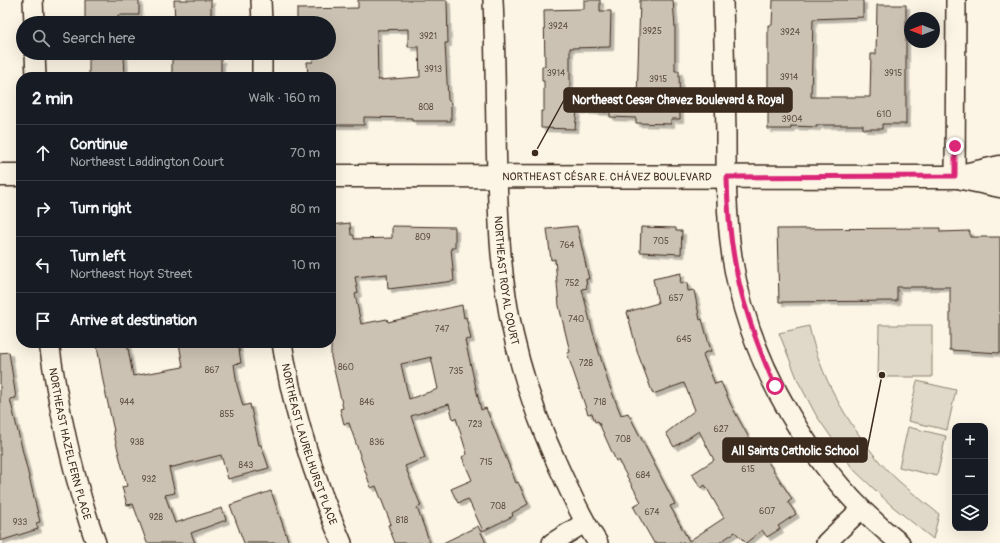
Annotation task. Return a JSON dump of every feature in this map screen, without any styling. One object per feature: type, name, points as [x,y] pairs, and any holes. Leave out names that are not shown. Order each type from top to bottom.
[{"type":"main road","name":"NORTHEAST CÉSAR E. CHÁVEZ BOULEVARD","points":[[336,176],[955,176],[1000,167]]},
{"type":"main road","points":[[0,175],[16,175]]},
{"type":"main road","name":"NORTHEAST CÉSAR E. CHÁVEZ BOULEVARD","points":[[955,176],[1000,186]]},
{"type":"street","points":[[33,0],[34,16]]},
{"type":"street","points":[[261,0],[262,16]]},
{"type":"street","name":"NORTHEAST ROYAL COURT","points":[[494,0],[497,176],[501,254],[515,338],[530,398],[550,448],[584,523],[598,543]]},
{"type":"street","points":[[723,0],[727,207],[733,258],[745,309],[763,359],[784,404],[803,436],[827,469],[861,509],[900,543]]},
{"type":"street","points":[[955,176],[956,0]]},
{"type":"street","points":[[35,60],[36,72]]},
{"type":"street","points":[[262,60],[262,72]]},
{"type":"street","name":"NORTHEAST HAZELFERN PLACE","points":[[50,348],[64,428],[78,484],[96,543]]},
{"type":"street","name":"NORTHEAST LAURELHURST PLACE","points":[[283,348],[295,404],[307,449],[321,493],[342,543]]},
{"type":"street","points":[[826,543],[861,509]]},
{"type":"street","points":[[552,543],[584,523]]},
{"type":"shaded area","points":[[879,325],[932,325],[932,377],[878,377]]},
{"type":"shaded area","points":[[809,326],[820,363],[827,380],[845,414],[867,446],[893,475],[939,514],[933,539],[892,506],[853,469],[816,415],[799,383],[779,333]]},
{"type":"shaded area","points":[[917,381],[956,390],[947,430],[908,421]]},
{"type":"shaded area","points":[[908,427],[946,436],[937,476],[899,467]]},
{"type":"building","points":[[85,0],[139,0],[139,15],[85,16]]},
{"type":"building","points":[[174,0],[211,0],[211,16],[175,16]]},
{"type":"building","points":[[358,0],[447,0],[448,43],[445,43],[448,100],[451,103],[451,121],[412,121],[412,118],[364,117],[364,125],[336,125],[336,72],[308,72],[307,62],[313,62],[313,60],[336,60],[336,16],[297,16],[297,9],[358,8]],"holes":[[[408,29],[408,47],[419,47],[420,77],[378,80],[377,30]]]},
{"type":"building","points":[[584,0],[600,0],[600,11],[611,11],[610,47],[570,48],[570,95],[608,96],[607,112],[577,110],[575,129],[541,128],[541,111],[544,111],[544,81],[542,81],[542,66],[545,66],[544,10],[584,9]]},
{"type":"building","points":[[640,0],[673,0],[675,28],[675,71],[679,71],[680,119],[671,119],[671,124],[636,123],[636,118],[610,117],[610,101],[637,100]]},
{"type":"building","points":[[773,0],[863,0],[863,17],[813,19],[811,97],[870,97],[871,54],[876,54],[877,5],[906,5],[906,12],[904,12],[904,48],[906,48],[906,124],[882,124],[882,129],[863,129],[863,125],[817,125],[817,127],[791,126],[791,129],[768,129],[768,25],[772,25]]},
{"type":"building","points":[[89,60],[124,60],[125,72],[89,72]]},
{"type":"building","points":[[172,60],[221,60],[221,72],[172,72]]},
{"type":"building","points":[[350,223],[351,235],[354,235],[354,239],[392,238],[392,226],[455,227],[455,248],[451,248],[454,281],[388,289],[387,274],[355,277],[358,293],[355,294],[361,324],[387,319],[388,322],[462,305],[464,318],[466,317],[471,339],[465,340],[481,410],[486,408],[516,483],[518,482],[528,504],[512,513],[513,516],[483,531],[468,499],[458,503],[451,489],[472,480],[462,457],[467,454],[456,418],[453,419],[449,404],[411,416],[425,458],[405,466],[421,506],[417,508],[430,543],[395,543],[388,525],[391,524],[376,486],[371,488],[349,423],[344,424],[340,409],[343,408],[331,357],[331,348],[336,348],[336,224]],"holes":[[[431,357],[438,389],[409,399],[401,364]]]},
{"type":"building","points":[[577,226],[589,279],[586,279],[587,288],[582,289],[608,382],[621,415],[628,413],[675,504],[670,506],[689,541],[724,518],[705,485],[701,488],[692,474],[714,460],[699,431],[674,447],[666,433],[695,410],[684,383],[653,394],[638,354],[627,312],[658,303],[653,279],[681,273],[680,284],[687,282],[688,291],[694,290],[700,320],[702,319],[711,351],[704,353],[703,355],[715,384],[721,382],[731,405],[754,447],[757,445],[792,499],[788,502],[796,514],[778,526],[780,529],[767,537],[762,530],[746,543],[735,532],[719,543],[654,543],[633,506],[641,502],[618,460],[616,461],[598,421],[595,422],[592,413],[588,414],[567,353],[570,352],[559,306],[555,259],[551,260],[547,229]]},
{"type":"building","points":[[641,227],[676,228],[676,231],[682,231],[681,254],[640,252]]},
{"type":"building","points":[[940,228],[940,232],[970,231],[970,237],[1000,237],[1000,353],[950,350],[950,287],[897,287],[897,301],[779,302],[777,229]]},
{"type":"building","points":[[97,348],[128,348],[133,376],[183,367],[180,348],[239,348],[241,363],[234,364],[237,385],[243,406],[250,404],[259,445],[261,445],[269,468],[228,479],[221,455],[169,468],[175,493],[165,495],[175,523],[222,508],[226,520],[191,533],[195,543],[147,543],[133,504],[127,505],[122,487],[127,486],[113,431]]},
{"type":"building","points":[[9,352],[16,398],[10,399],[40,522],[36,523],[38,529],[0,541],[0,353]]},
{"type":"building","points":[[271,491],[289,543],[244,543],[230,505]]},
{"type":"building","points":[[478,526],[486,543],[443,543]]},
{"type":"place","name":"Northeast Cesar Chavez Boulevard & Royal","points":[[535,153]]},
{"type":"place","name":"All Saints Catholic School","points":[[882,375]]},
{"type":"route","points":[[775,386],[754,335],[736,276],[727,207],[727,177],[955,176],[955,146]]}]
